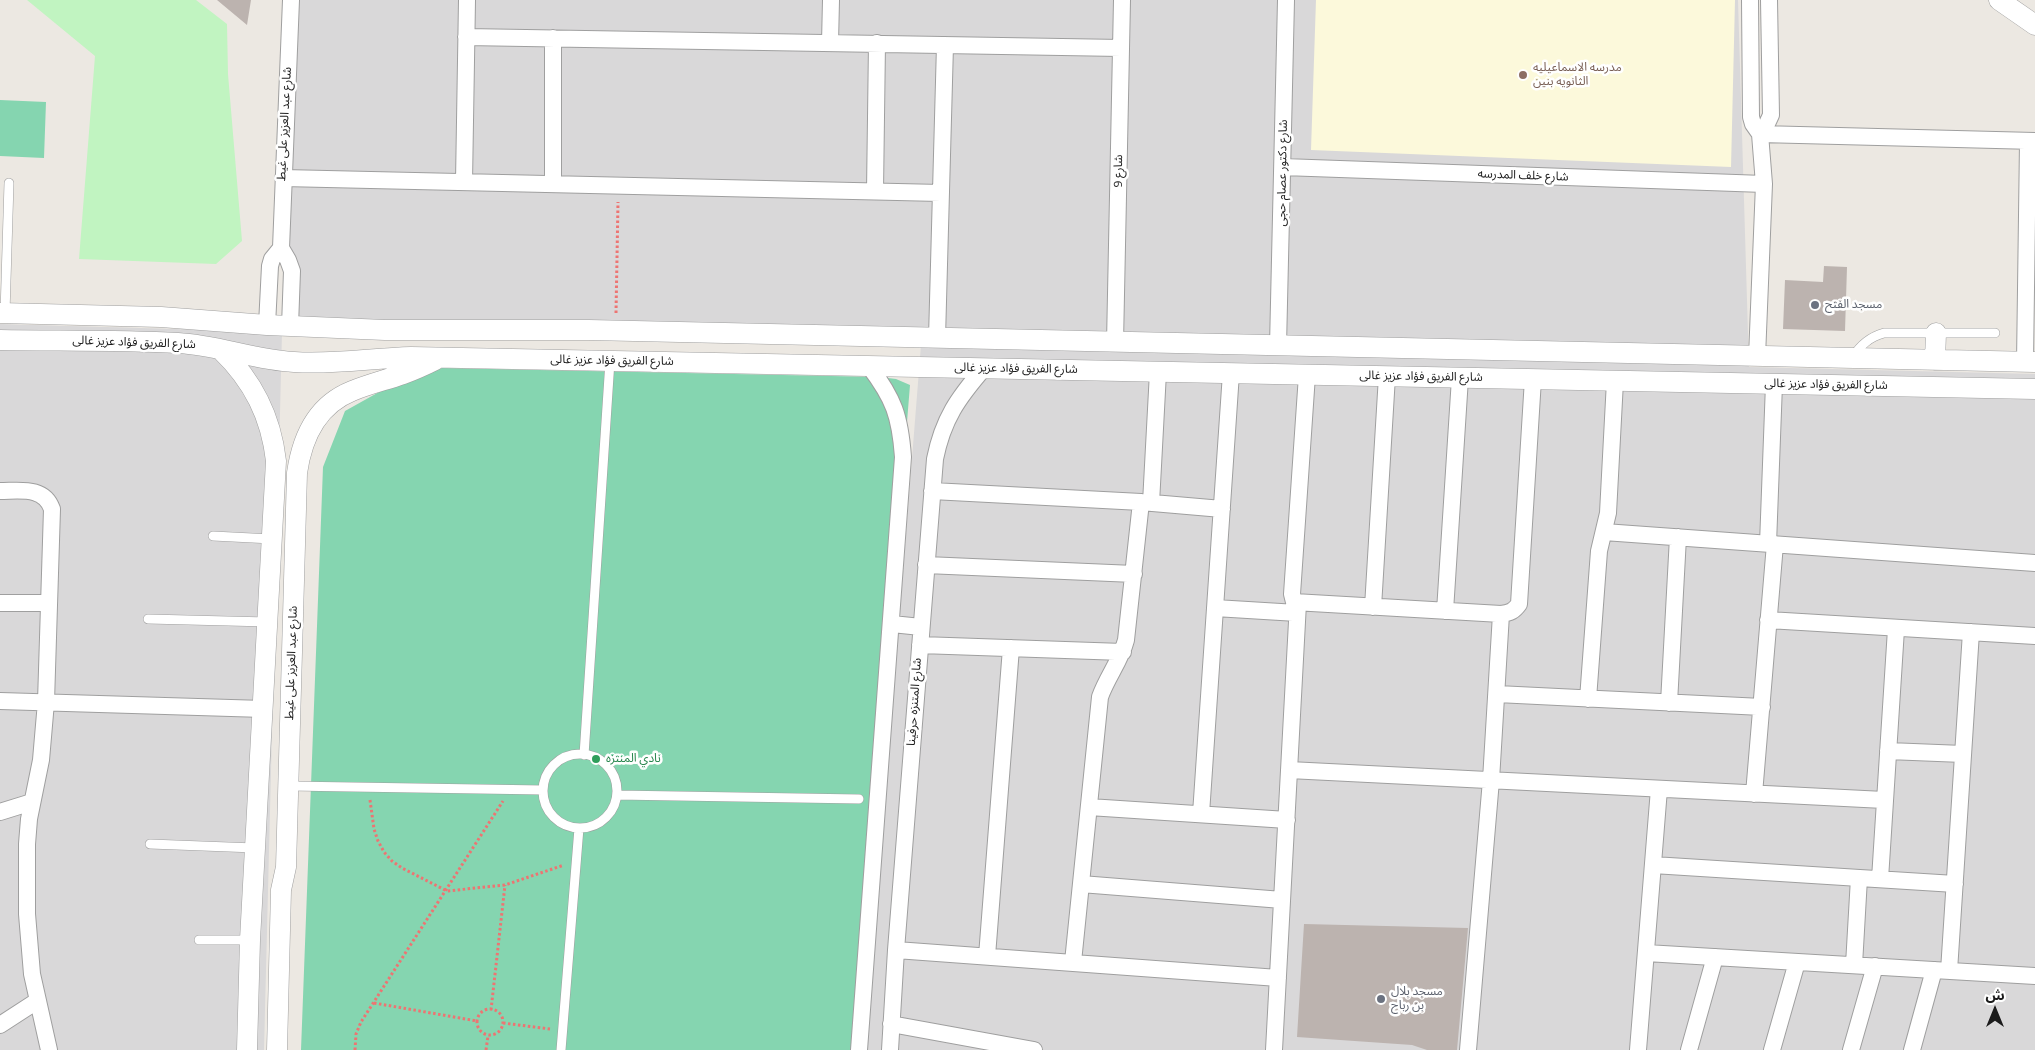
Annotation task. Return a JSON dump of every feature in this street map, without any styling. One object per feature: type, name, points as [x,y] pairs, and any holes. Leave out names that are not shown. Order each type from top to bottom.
[{"type":"street","name":"شارع عبد العزيز على غيط","points":[[290,326],[292,271],[281,248],[291,0]]},
{"type":"street","points":[[464,182],[467,0]]},
{"type":"street","points":[[830,43],[831,0]]},
{"type":"street","name":"شارع 9","points":[[1115,342],[1122,0]]},
{"type":"street","name":"شارع دكتور عصام حجى","points":[[1278,346],[1286,0]]},
{"type":"street","points":[[1750,0],[1751,116],[1753,124],[1760,134],[1764,184],[1756,357]]},
{"type":"street","points":[[1760,134],[1769,122],[1771,115],[1769,0]]},
{"type":"street","points":[[1999,0],[2035,25]]},
{"type":"street","points":[[466,37],[1121,48]]},
{"type":"street","points":[[552,38],[553,184]]},
{"type":"street","points":[[876,191],[877,44]]},
{"type":"street","points":[[937,338],[942,193],[944,45]]},
{"type":"street","points":[[1760,134],[2032,142],[2030,362]]},
{"type":"street","name":"شارع خلف المدرسه","points":[[1283,167],[1764,184]]},
{"type":"street","points":[[283,178],[942,193]]},
{"type":"street","name":"شارع عبد العزيز على غيط","points":[[267,325],[270,266],[272,259],[281,248]]},
{"type":"street","name":"شارع الفريق فؤاد عزيز غالى","points":[[2,313],[161,317],[267,325],[385,330],[589,330],[2030,362]]},
{"type":"street","points":[[385,330],[385,358]]},
{"type":"street","points":[[589,330],[589,360]]},
{"type":"street","points":[[1932,387],[1927,385],[1922,375],[1924,365],[1931,360],[1936,332]]},
{"type":"street","points":[[730,334],[730,363]]},
{"type":"street","name":"شارع الفريق فؤاد عزيز غالى","points":[[0,340],[177,343],[222,350],[265,360],[325,363],[385,358],[610,360],[2035,389]]},
{"type":"street","name":"شارع عبد العزيز على غيط","points":[[222,350],[240,370],[255,392],[269,425],[276,461],[250,940],[247,1050]]},
{"type":"street","points":[[1440,350],[1440,378]]},
{"type":"street","name":"شارع عبد العزيز على غيط","points":[[276,1050],[281,890],[286,867],[297,473],[300,453],[307,434],[318,417],[332,403],[349,392],[405,374],[439,358]]},
{"type":"street","points":[[1876,360],[1881,373],[1876,387]]},
{"type":"street","points":[[859,1050],[902,478],[902,437],[898,417],[892,399],[869,366]]},
{"type":"street","name":"شارع المتنزه حرفينا","points":[[890,1050],[896,950],[935,459],[944,425],[961,394],[984,368]]},
{"type":"street","points":[[1073,962],[1100,697],[1110,673],[1123,652],[1128,627],[1134,574],[1146,503],[1158,372]]},
{"type":"street","points":[[1201,814],[1232,373]]},
{"type":"street","points":[[1274,1050],[1298,608],[1292,599],[1292,594],[1307,375]]},
{"type":"street","points":[[1373,607],[1387,376]]},
{"type":"street","points":[[1445,611],[1460,378]]},
{"type":"street","points":[[1215,608],[1373,607],[1501,614],[1515,610],[1519,604],[1533,379]]},
{"type":"street","points":[[1588,699],[1599,551],[1608,512],[1614,381]]},
{"type":"street","points":[[1754,794],[1768,620],[1774,384]]},
{"type":"street","points":[[0,491],[33,491],[40,493],[50,502],[52,509],[46,702],[41,760],[32,802],[27,844],[27,914],[32,974],[49,1050]]},
{"type":"street","points":[[932,491],[1222,509]]},
{"type":"street","points":[[1604,532],[2035,563]]},
{"type":"street","points":[[1669,703],[1678,537]]},
{"type":"street","points":[[926,565],[1134,574]]},
{"type":"street","points":[[0,602],[49,603]]},
{"type":"street","points":[[1468,1050],[1491,780],[1501,614]]},
{"type":"street","points":[[1768,620],[2035,636]]},
{"type":"street","points":[[892,624],[921,627]]},
{"type":"street","points":[[1880,879],[1896,629]]},
{"type":"street","points":[[1912,1050],[1941,970],[1955,884],[1971,632]]},
{"type":"street","points":[[920,644],[1123,652]]},
{"type":"street","points":[[987,956],[1010,648]]},
{"type":"street","points":[[266,658],[292,658]]},
{"type":"street","points":[[1497,694],[1762,707]]},
{"type":"street","points":[[0,701],[264,709]]},
{"type":"street","points":[[1888,751],[1963,754]]},
{"type":"street","points":[[1289,770],[1884,800]]},
{"type":"street","points":[[1638,1050],[1659,789]]},
{"type":"street","points":[[0,812],[32,802]]},
{"type":"street","points":[[1089,807],[1286,820]]},
{"type":"street","points":[[256,856],[286,867]]},
{"type":"street","points":[[1653,865],[1955,884]]},
{"type":"street","points":[[1854,965],[1859,878]]},
{"type":"street","points":[[1081,884],[1282,900]]},
{"type":"street","points":[[896,950],[1278,978]]},
{"type":"street","points":[[1646,953],[2035,976]]},
{"type":"street","points":[[1689,1050],[1716,957]]},
{"type":"street","points":[[1772,1050],[1797,962]]},
{"type":"street","points":[[1851,1050],[1875,966]]},
{"type":"street","points":[[0,1025],[38,1001]]},
{"type":"street","points":[[891,1024],[1023,1049]]},
{"type":"lane","points":[[2,313],[9,183]]},
{"type":"lane","points":[[1851,359],[1868,340],[1884,333],[1995,333]]},
{"type":"lane","points":[[584,755],[610,360]]},
{"type":"lane","points":[[213,536],[272,539]]},
{"type":"lane","points":[[148,620],[268,622]]},
{"type":"lane","points":[[584,755],[595,758],[608,768],[616,783],[617,794],[615,803],[604,819],[588,828],[579,828],[567,826],[549,812],[544,801],[543,790],[545,778],[552,767],[566,758],[584,755]]},
{"type":"lane","points":[[289,786],[543,790]]},
{"type":"lane","points":[[617,794],[859,799]]},
{"type":"lane","points":[[560,1050],[579,828]]},
{"type":"lane","points":[[150,844],[256,856]]},
{"type":"lane","points":[[198,940],[250,940]]},
{"type":"path","points":[[616,331],[618,186]]},
{"type":"path","points":[[368,787],[374,829],[384,852],[402,868],[446,891],[505,885],[576,861]]},
{"type":"path","points":[[355,1050],[358,1028],[510,789]]},
{"type":"path","points":[[491,1010],[505,885]]},
{"type":"path","points":[[374,1003],[477,1021]]},
{"type":"path","points":[[491,1010],[500,1014],[503,1024],[499,1032],[488,1036],[480,1031],[477,1021],[482,1013],[491,1010]]},
{"type":"path","points":[[503,1024],[562,1030]]},
{"type":"path","points":[[486,1050],[488,1036]]},
{"type":"shaded area","points":[[296,0],[1738,0],[1749,367],[2035,374],[2035,1050],[865,1050],[921,345],[282,333],[264,1050],[0,1050],[0,324],[282,332]]},
{"type":"shaded area","name":"مدرسه الاسماعيليه الثانويه بنين","points":[[1316,0],[1735,0],[1731,167],[1311,150]]},
{"type":"green space","points":[[27,0],[196,0],[227,24],[228,74],[242,241],[216,264],[79,259],[95,56]]},
{"type":"green space","points":[[0,100],[46,102],[44,158],[0,156]]},
{"type":"green space","name":"نادي المنتزه","points":[[442,368],[880,377],[896,379],[910,385],[856,1050],[301,1050],[323,467],[345,411],[406,377]]},
{"type":"building","points":[[217,0],[251,0],[247,25]]},
{"type":"building","name":"مسجد الفتح","points":[[1824,266],[1847,267],[1845,331],[1783,329],[1785,280],[1823,282]]},
{"type":"building","name":"مسجد بلال بن رباح","points":[[1304,924],[1468,928],[1457,1050],[1427,1050],[1412,1045],[1297,1037]]},
{"type":"place","name":"مدرسه الاسماعيليه الثانويه بنين","points":[[1523,75]]},
{"type":"place","name":"مسجد الفتح","points":[[1815,305]]},
{"type":"place","name":"نادي المنتزه","points":[[596,759]]},
{"type":"place","name":"مسجد بلال بن رباح","points":[[1381,999]]}]
